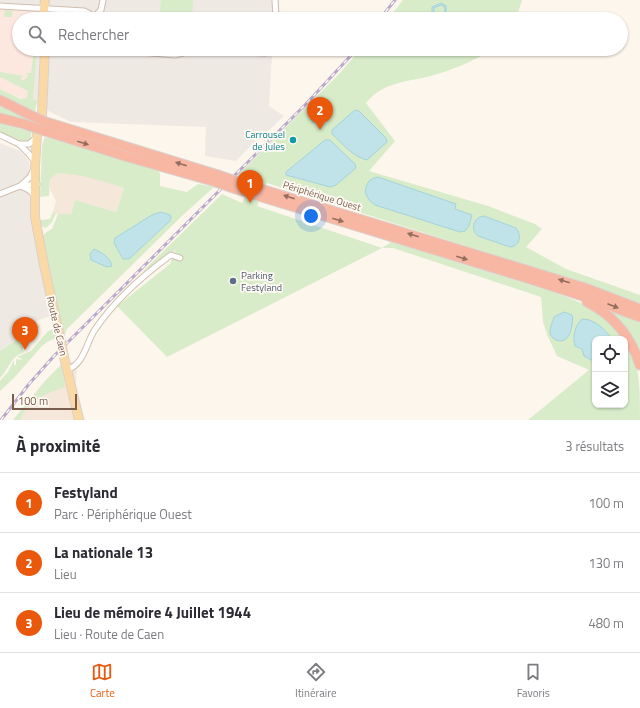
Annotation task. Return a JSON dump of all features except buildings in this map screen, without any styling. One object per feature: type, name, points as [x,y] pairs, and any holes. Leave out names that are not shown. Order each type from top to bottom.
[{"type":"highway","name":"Périphérique Ouest","points":[[0,100],[28,114],[40,131]]},
{"type":"highway","points":[[0,103],[28,114]]},
{"type":"highway","name":"Périphérique Ouest","points":[[0,118],[24,124],[40,131],[125,156],[217,179],[585,288],[640,309]]},
{"type":"highway","name":"Périphérique Ouest","points":[[263,193],[592,299],[640,317]]},
{"type":"highway","points":[[530,279],[588,302],[606,314],[624,332],[640,365]]},
{"type":"main road","points":[[46,6],[49,0]]},
{"type":"main road","name":"Route de Caen","points":[[41,56],[39,88],[40,131],[35,164],[37,184],[35,196],[35,217],[43,263],[79,420]]},
{"type":"main road","name":"Route de Caen","points":[[38,231],[37,184],[45,56]]},
{"type":"street","points":[[100,12],[103,0]]},
{"type":"street","points":[[275,0],[276,12]]},
{"type":"street","points":[[0,6],[46,6],[86,12]]},
{"type":"street","points":[[21,146],[30,144],[40,131]]},
{"type":"street","points":[[0,135],[28,149],[40,131]]},
{"type":"street","points":[[20,186],[31,176],[35,164],[29,154],[21,146]]},
{"type":"street","points":[[0,194],[20,186],[37,184]]},
{"type":"street","points":[[20,186],[29,190],[35,196]]},
{"type":"street","points":[[67,370],[77,364],[100,323],[142,277],[171,255],[180,258]]},
{"type":"shaded area","points":[[0,0],[279,0],[280,12],[38,12],[0,8]]},
{"type":"shaded area","points":[[0,8],[38,12],[12,12],[12,56],[35,56],[32,103],[0,89]]},
{"type":"shaded area","points":[[35,56],[272,56],[269,106],[284,116],[262,137],[259,137],[236,161],[205,156],[206,127],[71,122],[32,103]]},
{"type":"shaded area","points":[[0,143],[20,151],[27,158],[29,163],[42,270],[51,316],[36,322],[38,325],[0,351]]},
{"type":"shaded area","points":[[58,173],[91,177],[124,188],[116,212],[75,200],[71,214],[60,215],[53,212],[56,201],[50,189],[50,179]]},
{"type":"shaded area","points":[[67,351],[70,362],[77,362],[76,385],[85,420],[13,420],[45,381],[61,365],[61,357]]},
{"type":"green space","points":[[161,0],[193,0],[192,12],[160,12]]},
{"type":"green space","points":[[403,0],[522,0],[518,12],[394,12]]},
{"type":"green space","points":[[5,10],[13,11],[12,17],[4,17],[3,23]]},
{"type":"green space","points":[[33,56],[36,56],[33,99],[37,100],[35,113],[0,95],[0,89],[21,99],[27,98],[28,91],[0,77],[0,72],[25,76],[21,77],[21,81],[27,78],[28,75],[26,73],[31,73]]},
{"type":"green space","points":[[355,56],[480,56],[461,66],[434,75],[394,84],[372,96],[366,103],[395,141],[369,171],[488,206],[535,224],[542,229],[526,247],[566,269],[640,295],[640,303],[565,276],[564,277],[267,183],[257,206],[382,248],[167,357],[117,306],[170,264],[176,250],[141,273],[222,194],[242,203],[252,180],[238,176],[338,75]]},
{"type":"green space","points":[[0,106],[34,122],[34,125],[0,114]]},
{"type":"green space","points":[[0,123],[31,132],[31,139],[28,143],[0,132]]},
{"type":"green space","points":[[45,137],[158,170],[160,174],[160,186],[187,192],[198,184],[214,187],[184,214],[67,329],[64,337],[42,245],[42,239],[45,233],[52,229],[58,214],[71,214],[75,200],[116,212],[124,188],[83,176],[58,173],[50,179],[49,196],[40,197],[42,145]]},
{"type":"green space","points":[[53,212],[56,213],[52,222],[46,228],[43,227],[40,220],[50,219]]},
{"type":"green space","points":[[391,242],[559,294],[593,309],[603,316],[606,316],[623,336],[592,336],[592,408],[628,408],[628,345],[636,364],[638,376],[640,420],[528,420],[589,370],[557,356],[543,322],[541,297],[393,248],[382,248]]},
{"type":"green space","points":[[608,310],[640,323],[640,360],[628,343],[628,336],[624,336],[607,312]]},
{"type":"green space","points":[[41,324],[34,334],[31,332],[21,345],[23,347],[23,353],[12,360],[0,378],[0,351]]},
{"type":"green space","points":[[54,329],[56,338],[42,346],[13,379],[0,391],[0,381],[8,372],[14,360],[14,365],[16,365],[16,359],[22,359],[17,357],[31,351],[48,331]]},
{"type":"green space","points":[[61,365],[65,387],[38,398],[28,407],[20,420],[13,420],[45,381]]},
{"type":"water","points":[[441,3],[446,6],[446,12],[445,12],[445,7],[441,5],[434,8],[434,12],[432,12],[432,7]]},
{"type":"water","points":[[318,110],[323,115],[314,123],[311,120],[311,117]]},
{"type":"water","points":[[355,110],[359,111],[386,138],[387,142],[367,160],[352,153],[332,134],[332,130]]},
{"type":"water","points":[[325,140],[330,140],[355,164],[356,168],[336,185],[330,187],[286,175],[286,172]]},
{"type":"water","points":[[378,177],[456,204],[455,209],[472,215],[469,226],[465,231],[460,232],[375,205],[369,200],[365,192],[368,182]]},
{"type":"water","points":[[161,212],[170,215],[170,221],[129,259],[123,259],[114,243],[115,238],[152,215]]},
{"type":"water","points":[[484,216],[516,228],[519,234],[519,240],[516,245],[510,247],[478,236],[473,227],[477,219]]},
{"type":"water","points":[[94,249],[108,258],[112,266],[107,267],[91,260],[90,254]]},
{"type":"water","points":[[564,312],[572,315],[572,325],[570,333],[566,339],[559,341],[551,336],[550,330],[554,317]]},
{"type":"water","points":[[582,319],[587,319],[596,323],[610,336],[592,336],[592,360],[584,356],[582,349],[575,346],[575,331]]},
{"type":"railway","points":[[386,12],[395,0]]},
{"type":"railway","points":[[1,420],[29,384],[54,356],[306,104],[351,56]]},
{"type":"place","name":"La nationale 13","points":[[320,130]]},
{"type":"place","name":"Carrousel de Jules","points":[[293,140]]},
{"type":"place","name":"Festyland","points":[[250,203]]},
{"type":"place","name":"Parking Festyland","points":[[233,281]]},
{"type":"place","name":"Lieu de mémoire 4 Juillet 1944","points":[[25,350]]}]
